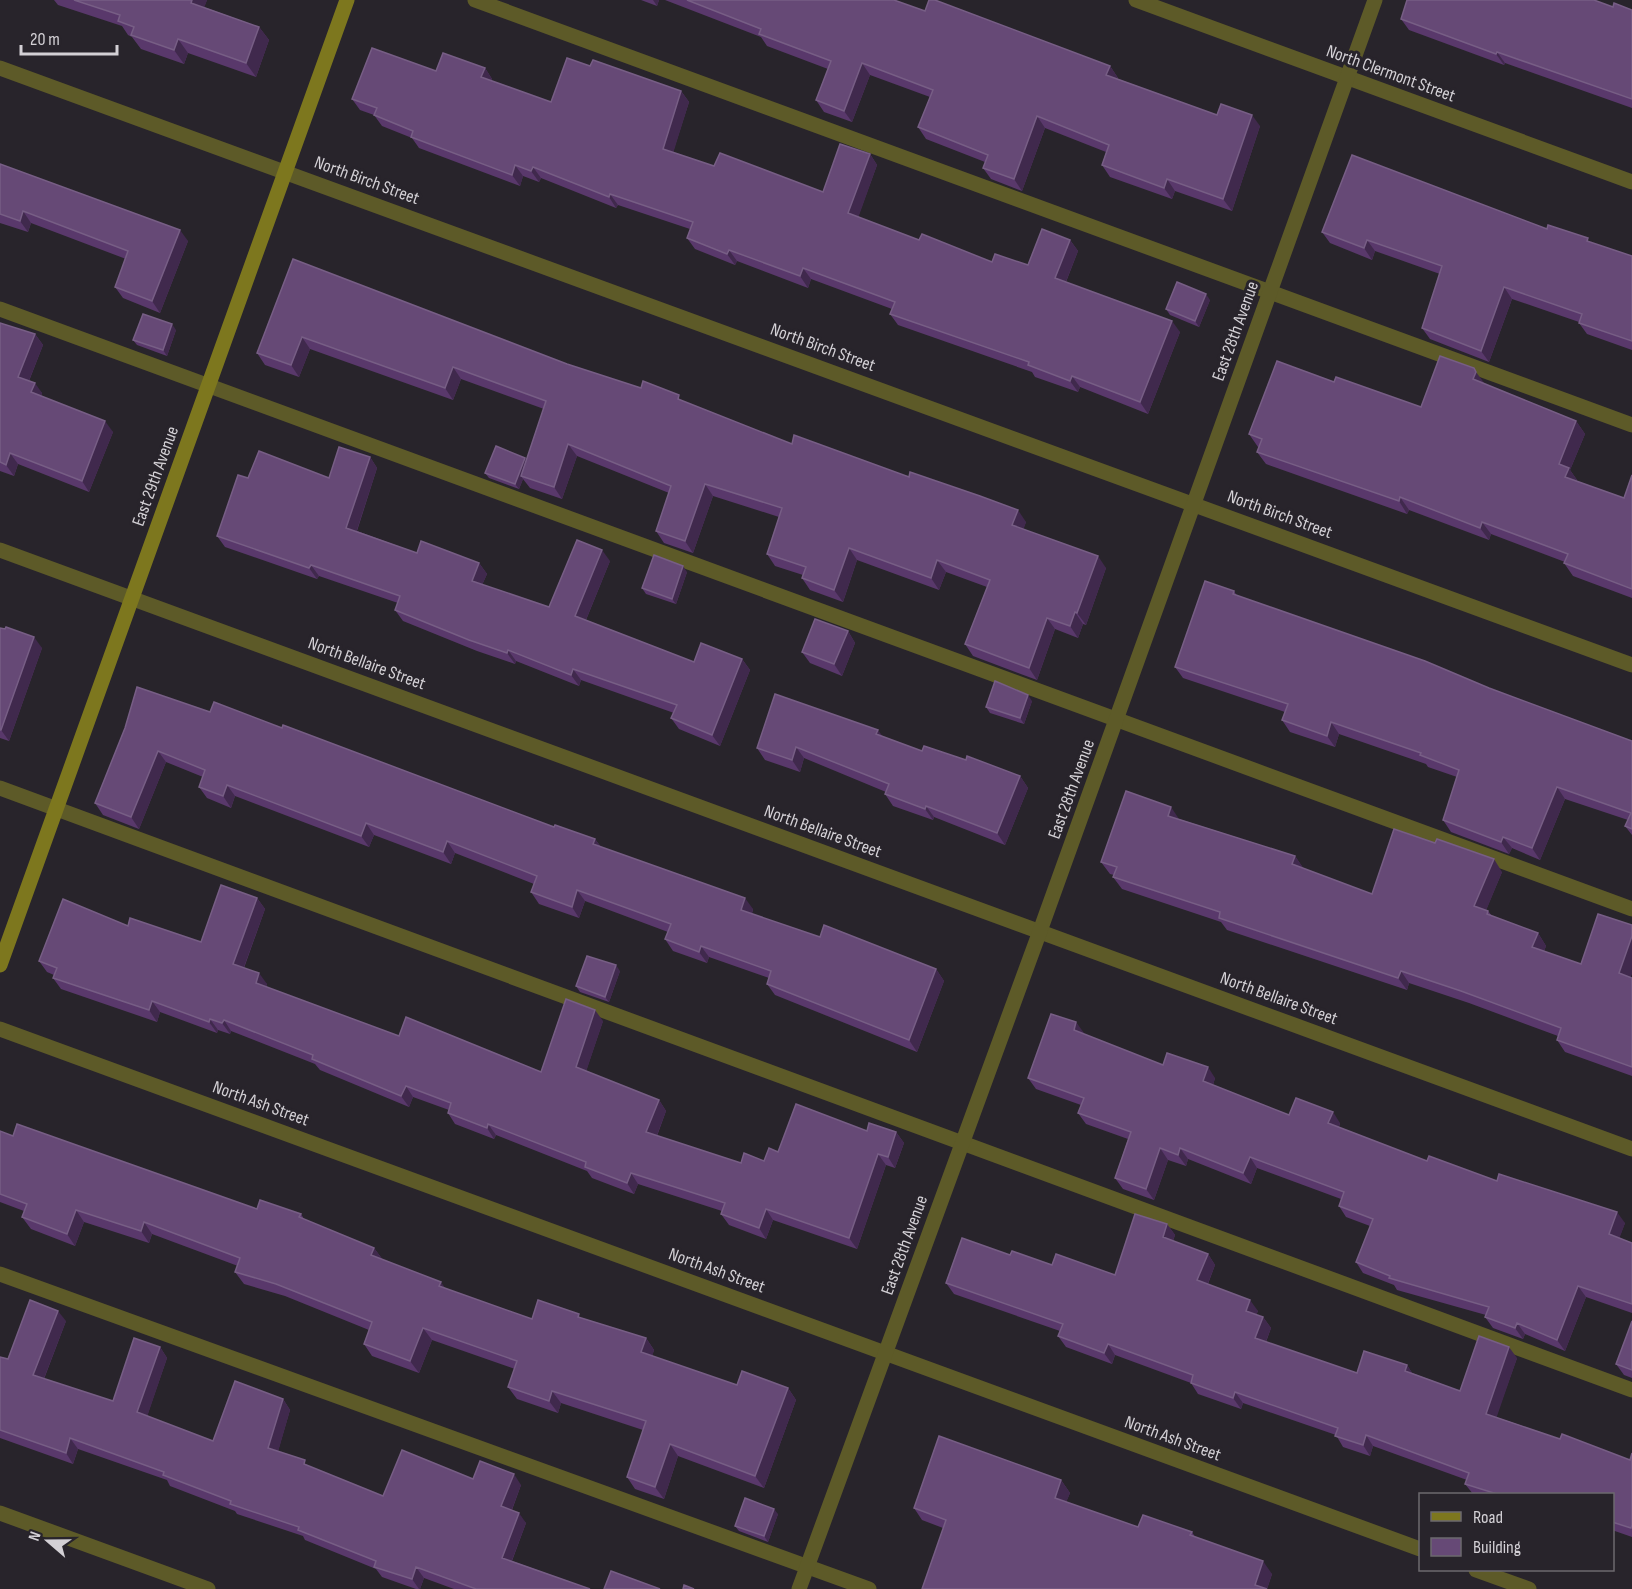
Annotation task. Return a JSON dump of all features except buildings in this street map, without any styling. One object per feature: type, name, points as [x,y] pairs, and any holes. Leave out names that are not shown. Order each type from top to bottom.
[{"type":"street","name":"East 29th Avenue","points":[[0,965],[347,0]]},
{"type":"street","points":[[475,0],[1632,425]]},
{"type":"street","name":"North Clermont Street","points":[[1136,0],[1632,182]]},
{"type":"street","name":"East 28th Avenue","points":[[799,1589],[1041,931],[1375,0]]},
{"type":"street","name":"North Birch Street","points":[[0,68],[1632,665]]},
{"type":"street","points":[[0,309],[1632,909]]},
{"type":"street","name":"North Bellaire Street","points":[[0,550],[1632,1149]]},
{"type":"street","points":[[0,788],[1632,1390]]},
{"type":"street","name":"North Ash Street","points":[[0,1029],[1419,1549]]},
{"type":"street","points":[[0,1274],[869,1589]]},
{"type":"street","points":[[0,1512],[208,1589]]},
{"type":"street","points":[[1481,1571],[1529,1589]]}]
